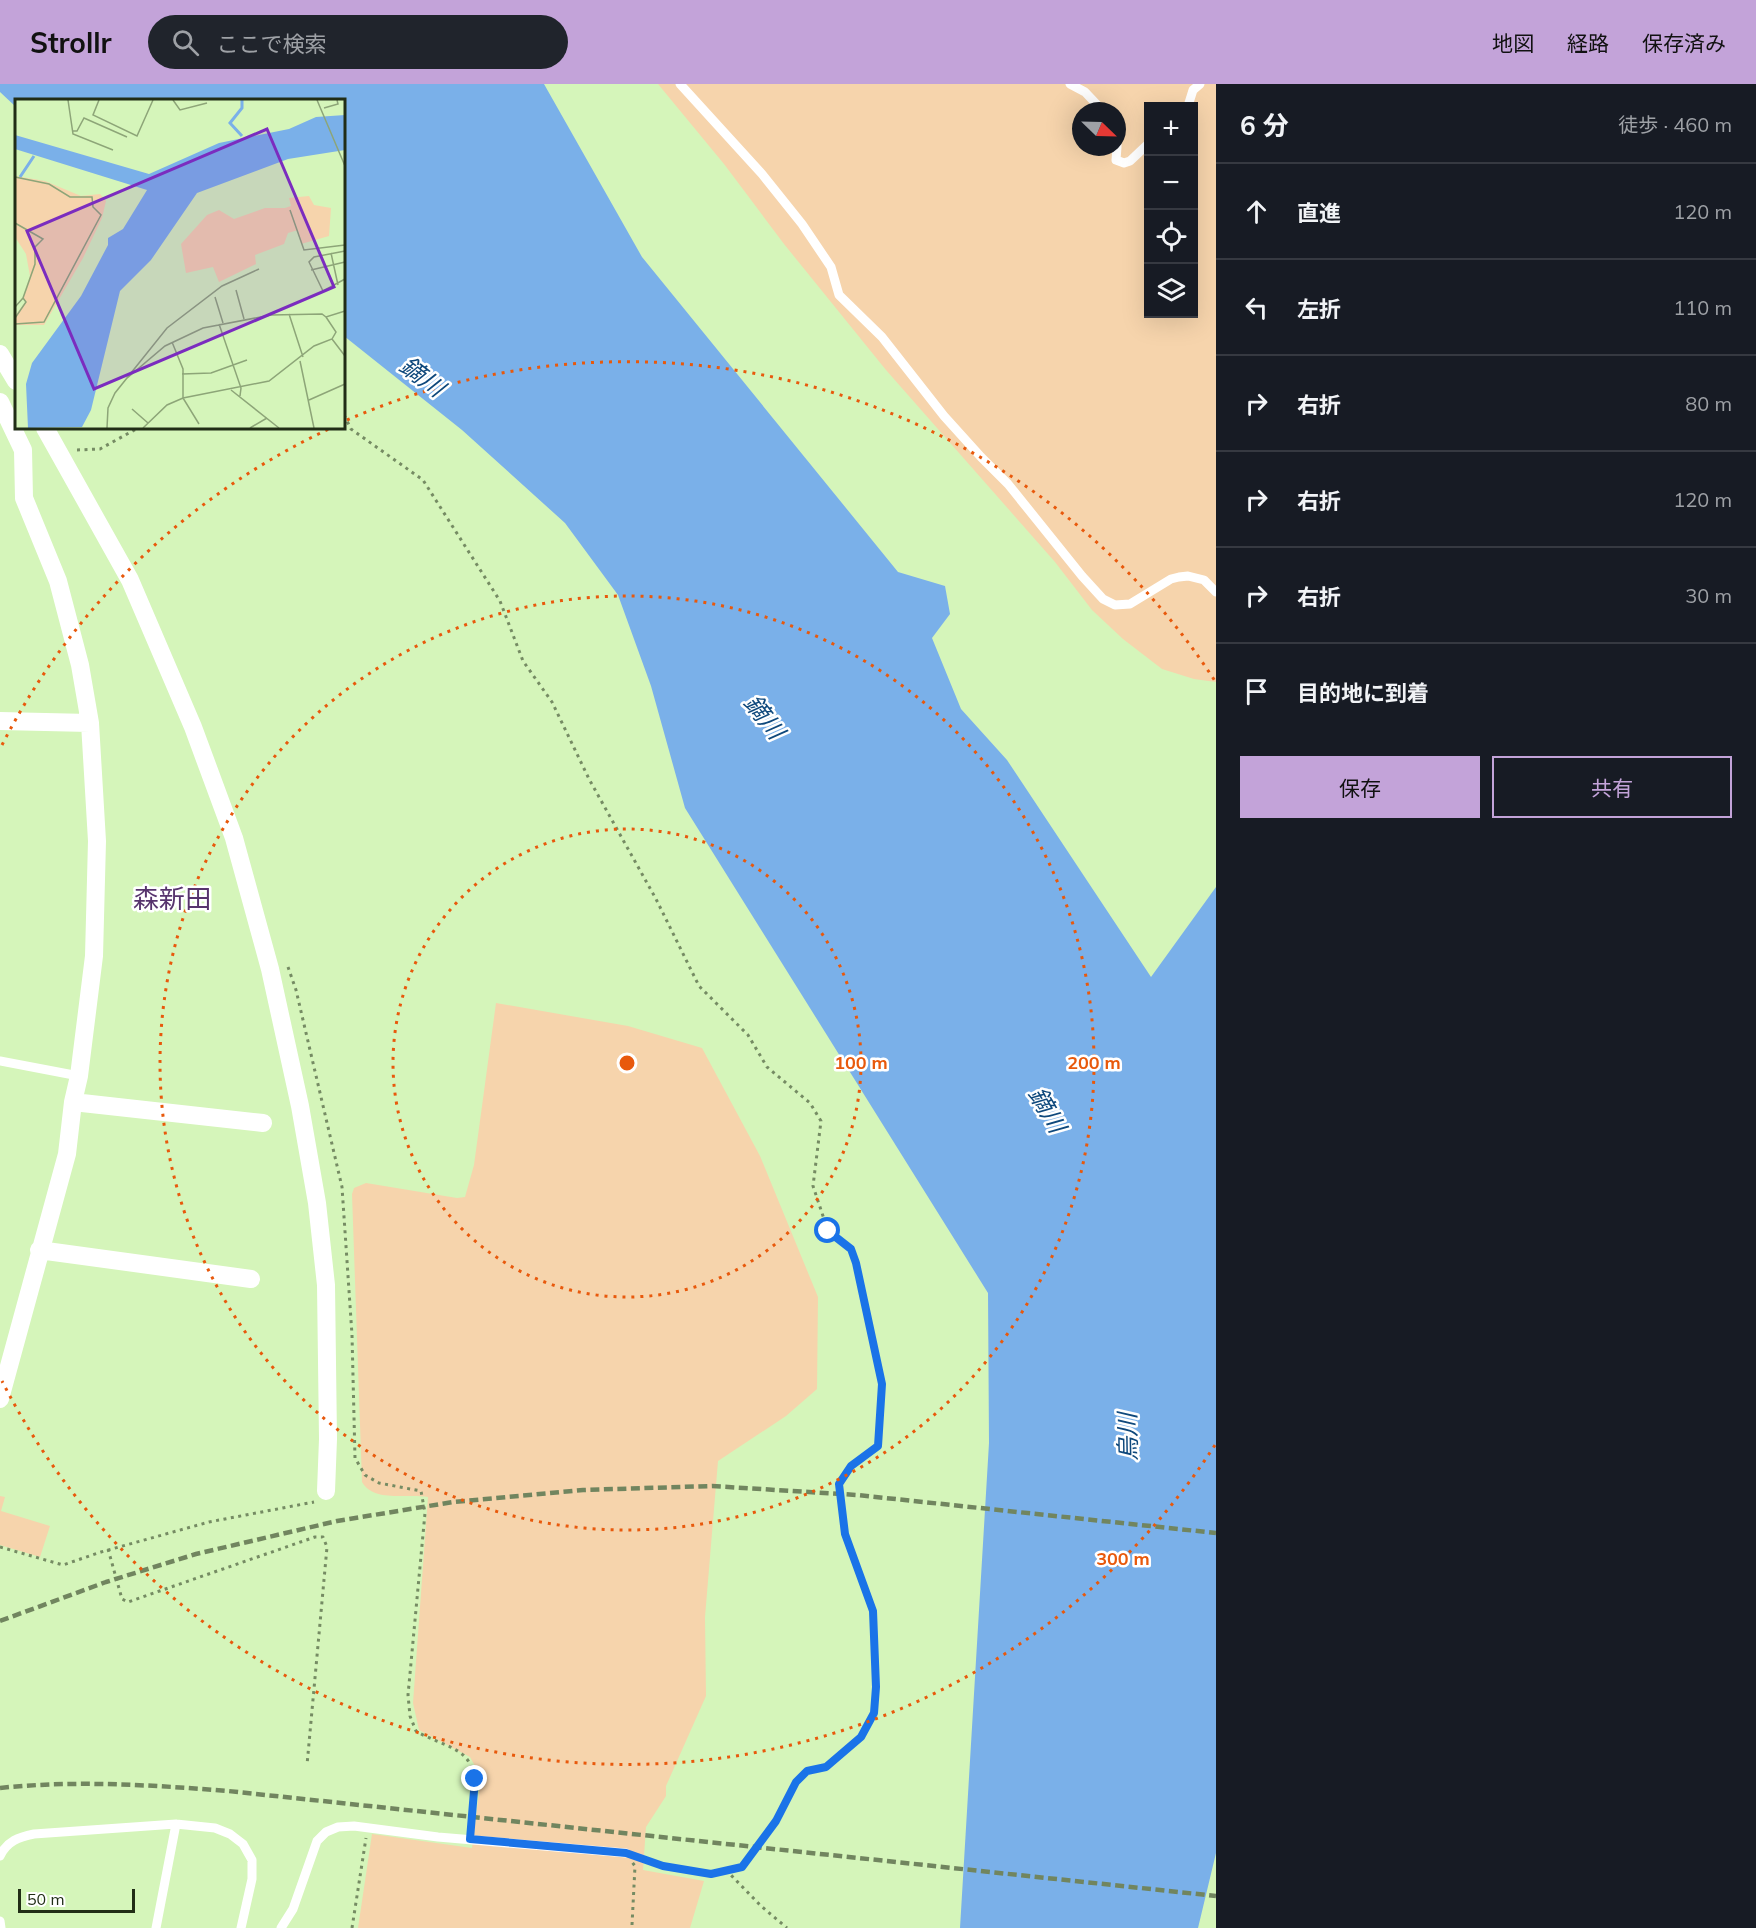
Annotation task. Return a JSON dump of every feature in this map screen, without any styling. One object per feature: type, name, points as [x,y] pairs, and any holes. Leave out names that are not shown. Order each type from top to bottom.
[{"type":"street","points":[[0,354],[15,379]]},
{"type":"street","points":[[0,402],[23,450],[24,498],[58,581],[80,665],[90,723],[97,841],[94,956],[80,1077],[73,1102],[67,1155],[39,1250],[0,1399]]},
{"type":"street","points":[[46,429],[130,580],[193,727],[234,838],[270,969],[300,1106],[320,1226],[326,1285],[328,1439],[326,1491]]},
{"type":"street","points":[[0,721],[90,723]]},
{"type":"street","points":[[73,1102],[263,1123]]},
{"type":"street","points":[[39,1250],[251,1279]]},
{"type":"lane","points":[[680,84],[762,174],[802,224],[831,267],[839,295],[882,337],[944,416],[1008,484],[1082,576],[1103,598],[1115,605],[1130,604],[1179,577],[1188,576],[1204,580],[1216,592]]},
{"type":"lane","points":[[1070,84],[1085,92],[1094,102]]},
{"type":"lane","points":[[1189,102],[1192,90],[1200,84]]},
{"type":"lane","points":[[1116,156],[1116,160],[1124,163],[1130,161],[1144,148]]},
{"type":"lane","points":[[0,1061],[80,1077]]},
{"type":"lane","points":[[0,1856],[4,1847],[17,1838],[34,1833],[176,1824],[215,1828],[230,1834],[243,1844],[252,1860],[252,1879],[241,1928]]},
{"type":"lane","points":[[156,1928],[176,1824]]},
{"type":"lane","points":[[281,1928],[293,1909],[317,1842],[326,1832],[338,1827],[626,1853]]},
{"type":"lane","points":[[0,1921],[1,1928]]},
{"type":"path","points":[[345,417],[351,429],[423,480],[500,601],[523,661],[552,702],[589,779],[656,899],[699,986],[748,1035],[767,1067],[810,1103],[821,1121],[813,1186],[828,1231],[851,1249],[856,1263],[882,1384],[878,1446],[851,1466],[839,1484],[845,1534],[873,1611],[876,1687],[874,1713],[861,1737],[826,1767],[807,1771],[801,1776],[776,1821],[742,1867],[711,1874],[663,1866],[626,1853]]},
{"type":"path","points":[[72,443],[77,450],[100,449],[136,429]]},
{"type":"path","points":[[342,1187],[352,1335],[355,1458],[365,1475],[379,1483],[421,1491],[425,1513],[408,1695],[416,1731],[463,1755],[471,1766],[475,1779],[470,1839]]},
{"type":"path","points":[[0,1547],[63,1565],[209,1522],[310,1504],[321,1499],[326,1491]]},
{"type":"path","points":[[108,1550],[122,1599],[128,1602],[315,1537],[323,1537],[327,1547],[307,1765]]},
{"type":"path","points":[[352,1928],[368,1828]]},
{"type":"path","points":[[626,1853],[635,1866],[632,1925]]},
{"type":"path","points":[[726,1870],[761,1906],[787,1928]]},
{"type":"shaded area","points":[[658,84],[1216,84],[1216,682],[1194,679],[1162,669],[1123,639],[1092,610],[1055,562],[886,370],[784,244],[724,164]]},
{"type":"shaded area","points":[[496,1003],[628,1026],[702,1048],[760,1156],[818,1297],[817,1389],[786,1416],[718,1461],[705,1617],[706,1696],[666,1786],[666,1796],[646,1827],[643,1870],[704,1881],[690,1928],[358,1928],[372,1834],[472,1848],[481,1777],[470,1757],[419,1730],[413,1703],[428,1497],[383,1495],[367,1489],[362,1482],[352,1194],[354,1188],[366,1183],[457,1198],[465,1197],[474,1165]]},
{"type":"shaded area","points":[[0,1496],[5,1497],[1,1511],[50,1526],[40,1557],[0,1545]]},
{"type":"water","points":[[0,84],[544,84],[642,257],[898,572],[945,586],[950,614],[932,638],[961,709],[1007,760],[1151,977],[1216,887],[1216,1853],[1198,1928],[960,1928],[989,1443],[988,1293],[685,808],[651,686],[618,595],[565,523],[462,430],[345,337],[345,99],[15,99],[15,106],[0,92]]},
{"type":"railway","points":[[0,1621],[106,1582],[196,1554],[337,1521],[453,1502],[583,1490],[712,1486],[857,1495],[1216,1533]]},
{"type":"railway","points":[[0,1788],[85,1784],[228,1791],[1216,1896]]},
{"type":"district","name":"森新田","points":[[172,899]]},
{"type":"route","points":[[475,1779],[470,1839],[626,1853],[663,1866],[711,1874],[742,1867],[776,1821],[796,1782],[807,1771],[826,1767],[861,1737],[874,1713],[876,1687],[873,1611],[845,1534],[839,1484],[851,1466],[878,1446],[882,1384],[856,1263],[851,1249],[828,1231]]},
{"type":"water label","name":"鏑川","points":[[422,377]]},
{"type":"water label","name":"鏑川","points":[[764,717]]},
{"type":"water label","name":"鏑川","points":[[1047,1110]]},
{"type":"water label","name":"烏川","points":[[1128,1437]]}]
